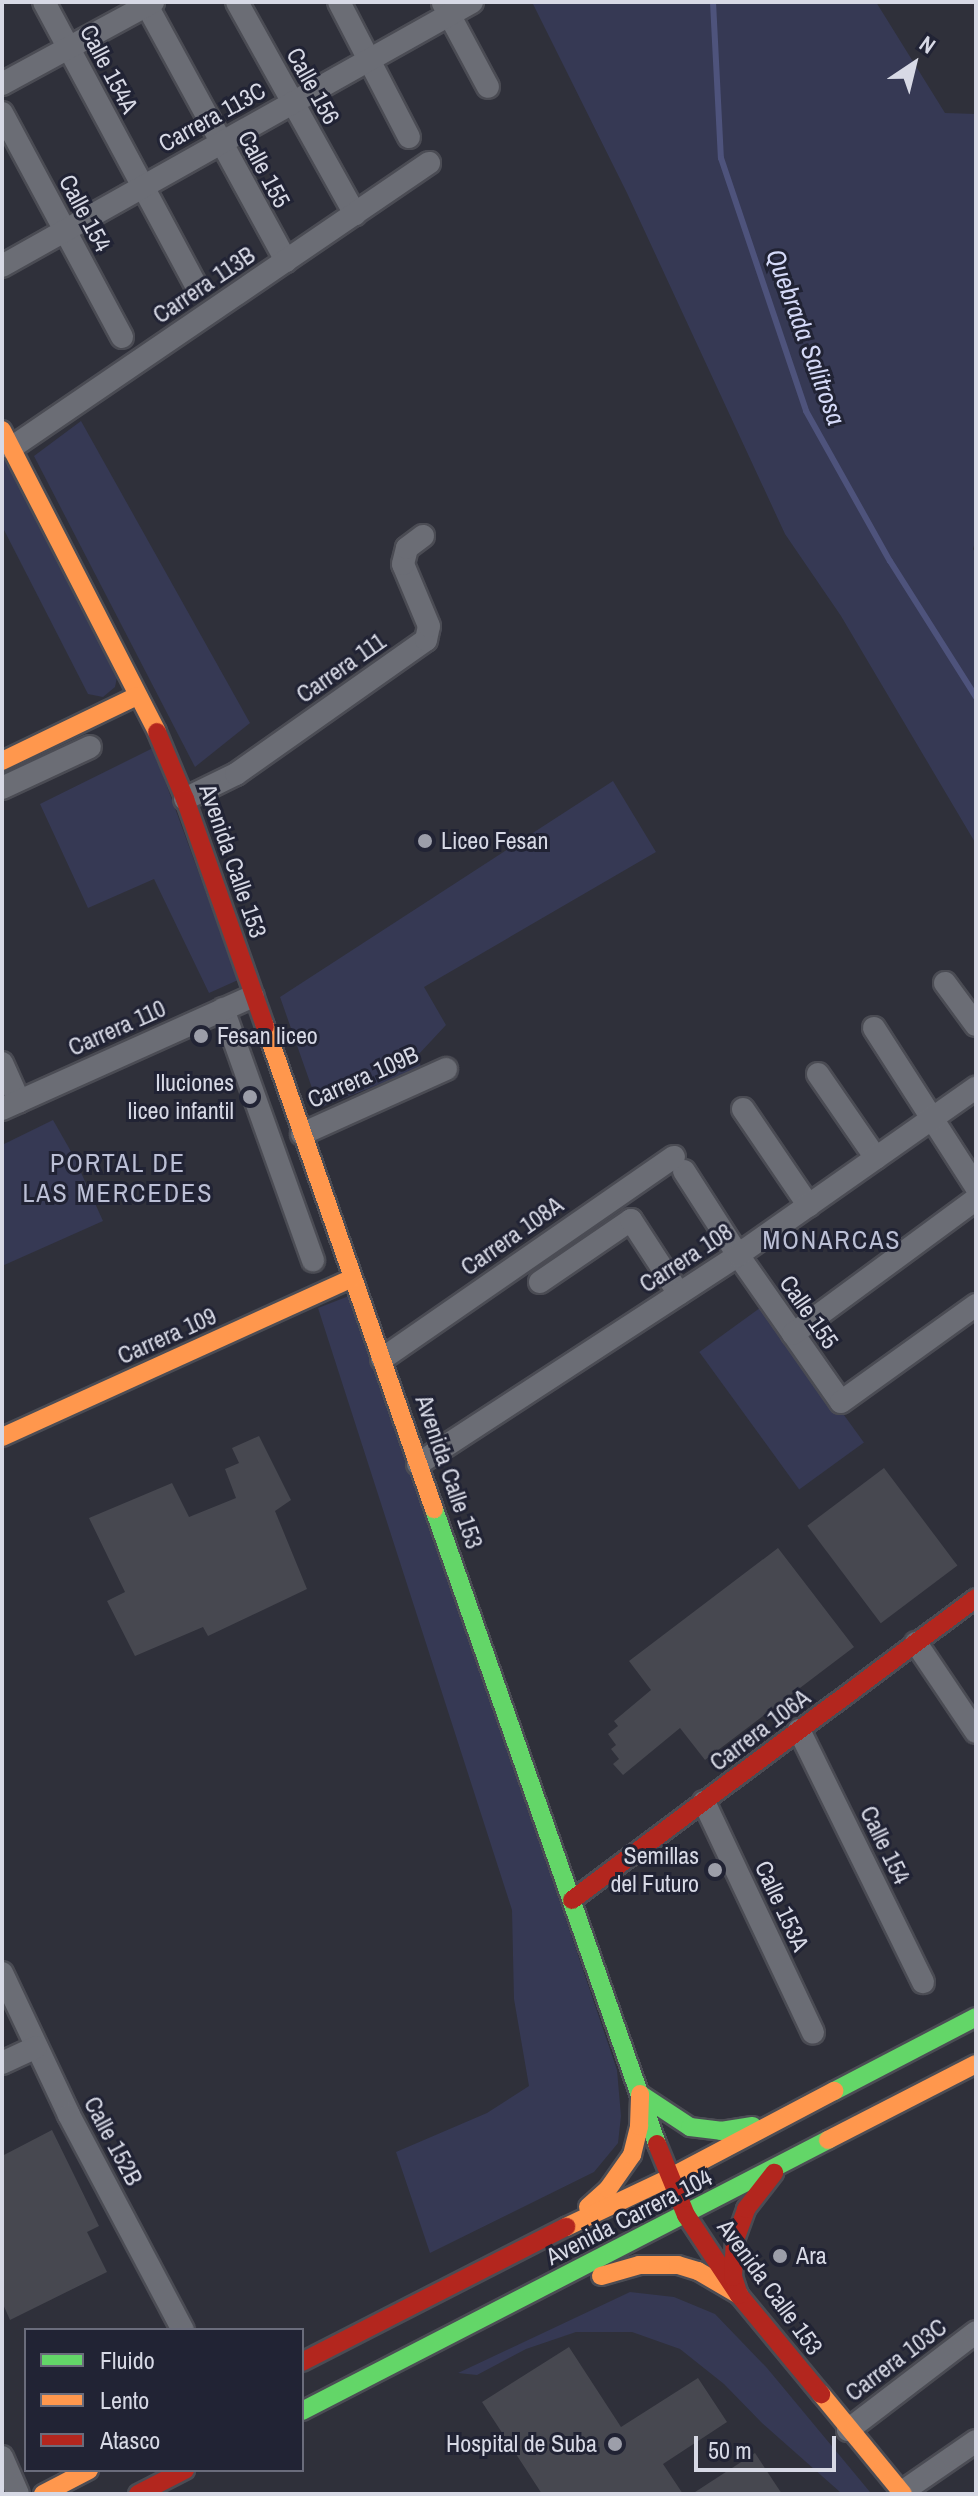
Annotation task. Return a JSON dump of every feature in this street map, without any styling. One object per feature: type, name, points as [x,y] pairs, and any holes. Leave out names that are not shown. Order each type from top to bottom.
[{"type":"street","name":"Calle 154A","points":[[44,2],[197,287]]},
{"type":"street","name":"Calle 156","points":[[237,2],[355,214]]},
{"type":"street","points":[[339,2],[409,137]]},
{"type":"street","name":"Carrera 113C","points":[[2,266],[370,59],[445,8],[472,2]]},
{"type":"street","points":[[2,84],[148,3]]},
{"type":"street","name":"Calle 155","points":[[148,3],[286,261]]},
{"type":"street","points":[[445,8],[488,87]]},
{"type":"street","name":"Calle 154","points":[[2,113],[122,337]]},
{"type":"street","name":"Carrera 113B","points":[[7,439],[286,261],[428,164]]},
{"type":"street","name":"Avenida Calle 153","points":[[7,439],[157,731],[185,799],[669,2178],[686,2215],[739,2295],[902,2493]]},
{"type":"street","name":"Carrera 111","points":[[185,799],[236,774],[426,640],[429,626],[403,564],[407,548],[423,536]]},
{"type":"street","points":[[2,761],[137,696]]},
{"type":"street","points":[[2,788],[90,747]]},
{"type":"street","points":[[945,983],[976,1025]]},
{"type":"street","name":"Carrera 110","points":[[10,1105],[253,996]]},
{"type":"street","points":[[223,1009],[313,1260]]},
{"type":"street","points":[[874,1028],[935,1118],[976,1187]]},
{"type":"street","points":[[2,1063],[10,1105]]},
{"type":"street","name":"Carrera 109B","points":[[302,1134],[446,1069]]},
{"type":"street","points":[[818,1074],[876,1158]]},
{"type":"street","name":"Carrera 108","points":[[418,1464],[738,1255],[976,1088]]},
{"type":"street","points":[[743,1109],[809,1206]]},
{"type":"street","name":"Calle 155","points":[[679,1164],[738,1255],[841,1402],[976,1305]]},
{"type":"street","name":"Carrera 108A","points":[[382,1359],[679,1164]]},
{"type":"street","points":[[793,1334],[976,1199]]},
{"type":"street","points":[[540,1282],[631,1220],[679,1294]]},
{"type":"street","name":"Carrera 109","points":[[2,1437],[352,1278]]},
{"type":"street","name":"Carrera 106A","points":[[572,1900],[976,1598]]},
{"type":"street","points":[[916,1643],[976,1732]]},
{"type":"street","name":"Calle 154","points":[[799,1730],[923,1982]]},
{"type":"street","name":"Calle 153A","points":[[704,1802],[813,2033]]},
{"type":"street","name":"Calle 152B","points":[[2,1973],[182,2328]]},
{"type":"street","name":"Avenida Carrera 104","points":[[304,2361],[559,2230],[669,2178],[976,2017]]},
{"type":"street","points":[[2,2063],[37,2047]]},
{"type":"street","name":"Avenida Carrera 104","points":[[304,2410],[976,2064]]},
{"type":"street","points":[[640,2094],[673,2119],[702,2130],[721,2131],[775,2121]]},
{"type":"street","points":[[559,2230],[608,2189],[626,2166],[637,2143],[640,2094]]},
{"type":"street","points":[[739,2295],[733,2277],[735,2240],[746,2209],[780,2166]]},
{"type":"street","points":[[528,2296],[639,2265],[667,2263],[698,2271],[739,2295]]},
{"type":"street","name":"Carrera 103C","points":[[848,2430],[976,2332]]},
{"type":"street","points":[[902,2493],[976,2441]]},
{"type":"street","points":[[2,2457],[18,2494]]},
{"type":"street","points":[[43,2494],[85,2472]]},
{"type":"street","points":[[138,2494],[181,2472]]},
{"type":"shaded area","points":[[532,2],[876,2],[945,113],[976,114],[976,538],[973,549],[976,554],[976,844],[841,616],[785,534],[627,193]]},
{"type":"shaded area","points":[[81,421],[250,723],[195,767],[34,456]]},
{"type":"shaded area","points":[[2,452],[117,677],[115,687],[103,697],[88,694],[2,526]]},
{"type":"shaded area","points":[[153,748],[238,980],[209,993],[154,879],[88,908],[40,804]]},
{"type":"shaded area","points":[[613,781],[656,852],[424,987],[446,1025],[418,1055],[421,1068],[319,1108],[280,997]]},
{"type":"shaded area","points":[[53,1120],[103,1221],[2,1266],[2,1145]]},
{"type":"shaded area","points":[[354,1294],[617,2070],[621,2116],[618,2143],[594,2172],[430,2253],[396,2152],[487,2113],[529,2086],[514,1999],[512,1910],[318,1308]]},
{"type":"shaded area","points":[[764,1305],[864,1443],[799,1490],[699,1352]]},
{"type":"shaded area","points":[[630,2292],[674,2297],[715,2314],[767,2368],[870,2492],[840,2492],[762,2423],[724,2384],[680,2349],[632,2332],[576,2332],[526,2349],[477,2375],[458,2373]]},
{"type":"building","points":[[259,1436],[291,1500],[275,1511],[307,1589],[208,1636],[203,1627],[135,1656],[107,1601],[125,1592],[89,1518],[172,1483],[189,1517],[236,1498],[225,1469],[239,1463],[232,1448]]},
{"type":"building","points":[[884,1468],[957,1565],[881,1623],[807,1526]]},
{"type":"building","points":[[778,1548],[854,1647],[705,1760],[680,1728],[623,1775],[613,1764],[619,1759],[611,1749],[616,1745],[608,1734],[618,1726],[614,1721],[651,1690],[629,1661]]},
{"type":"building","points":[[52,2130],[99,2226],[87,2232],[107,2272],[10,2320],[2,2302],[2,2156]]},
{"type":"building","points":[[569,2347],[621,2427],[698,2378],[727,2422],[663,2464],[683,2494],[542,2494],[482,2402]]},
{"type":"building","points":[[755,2453],[782,2494],[692,2494]]},
{"type":"waterway","name":"Quebrada Salitrosa","points":[[713,2],[721,158],[806,411],[890,561],[976,697]]},
{"type":"traffic: fast","points":[[434,1509],[657,2144]]},
{"type":"traffic: fast","points":[[834,2091],[976,2017]]},
{"type":"traffic: fast","points":[[640,2094],[690,2127],[721,2131],[753,2126]]},
{"type":"traffic: fast","points":[[304,2410],[828,2140]]},
{"type":"traffic: slow","points":[[2,430],[157,732]]},
{"type":"traffic: slow","points":[[2,761],[137,696]]},
{"type":"traffic: slow","points":[[265,1026],[434,1509]]},
{"type":"traffic: slow","points":[[2,1437],[352,1278]]},
{"type":"traffic: slow","points":[[828,2140],[976,2064]]},
{"type":"traffic: slow","points":[[566,2227],[669,2178],[834,2091]]},
{"type":"traffic: slow","points":[[588,2207],[608,2189],[632,2155],[639,2126],[640,2094]]},
{"type":"traffic: slow","points":[[601,2276],[639,2265],[678,2265],[698,2271],[739,2295]]},
{"type":"traffic: slow","points":[[821,2394],[903,2494]]},
{"type":"traffic: slow","points":[[43,2494],[85,2472]]},
{"type":"traffic: jam","points":[[157,732],[185,799],[265,1026]]},
{"type":"traffic: jam","points":[[572,1900],[976,1598]]},
{"type":"traffic: jam","points":[[657,2144],[686,2215],[739,2295],[821,2394]]},
{"type":"traffic: jam","points":[[739,2295],[733,2277],[735,2240],[746,2209],[774,2173]]},
{"type":"traffic: jam","points":[[304,2361],[566,2227]]},
{"type":"traffic: jam","points":[[138,2494],[181,2472]]},
{"type":"place","name":"Liceo Fesan","points":[[425,841]]},
{"type":"place","name":"Fesan liceo","points":[[201,1036]]},
{"type":"place","name":"Iluciones liceo infantil","points":[[250,1097]]},
{"type":"place","name":"Semillas del Futuro","points":[[715,1870]]},
{"type":"place","name":"Ara","points":[[780,2256]]},
{"type":"place","name":"Hospital de Suba","points":[[615,2444]]},
{"type":"district","name":"PORTAL DE LAS MERCEDES","points":[[118,1178]]},
{"type":"district","name":"MONARCAS","points":[[832,1240]]}]
